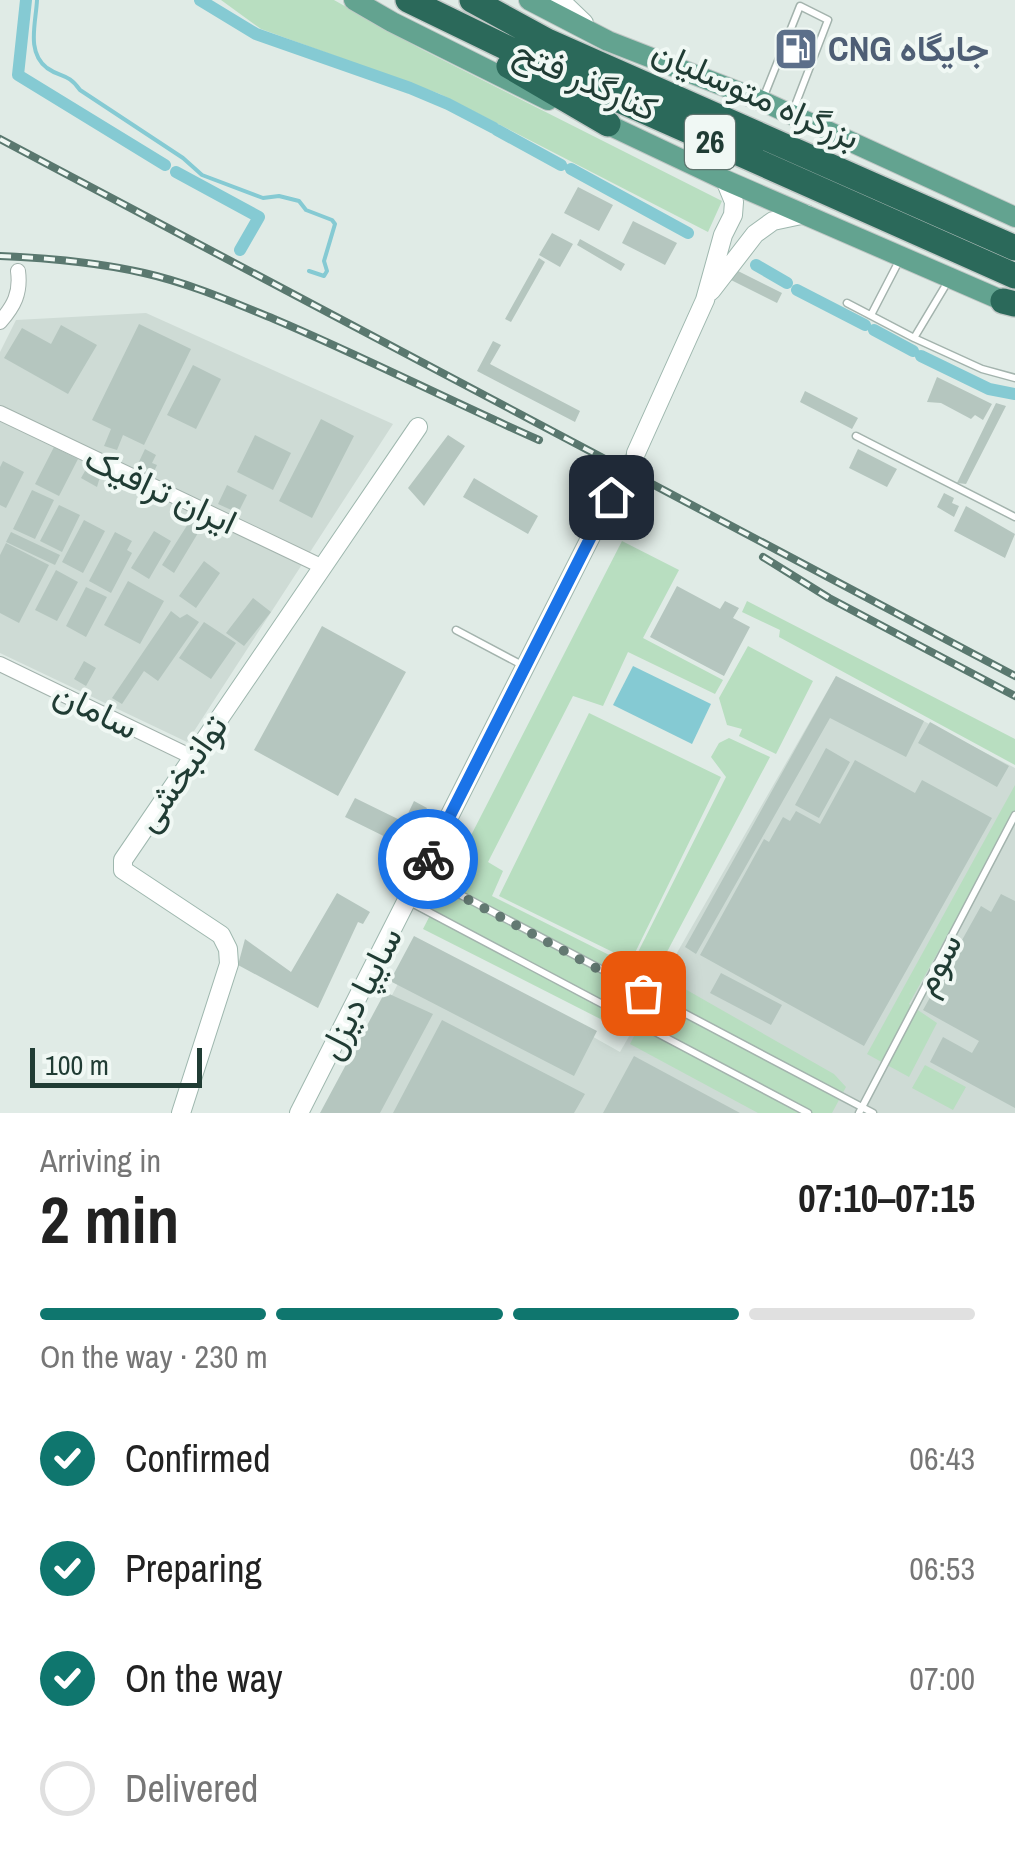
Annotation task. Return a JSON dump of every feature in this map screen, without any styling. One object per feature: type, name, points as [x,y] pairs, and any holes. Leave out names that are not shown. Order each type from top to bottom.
[{"type":"highway","points":[[408,0],[458,37],[608,124]]},
{"type":"highway","name":"بزرگراه متوسلیان","points":[[408,0],[565,76],[1015,276]]},
{"type":"highway","name":"بزرگراه متوسلیان","points":[[472,0],[547,41],[1015,248]]},
{"type":"main road","name":"کنارگذر فتح","points":[[354,0],[537,96],[1011,304]]},
{"type":"main road","points":[[529,0],[608,41],[762,102],[1015,217]]},
{"type":"street","points":[[560,0],[608,41]]},
{"type":"street","points":[[636,452],[704,300],[723,234],[733,215],[734,202],[725,180]]},
{"type":"street","points":[[704,300],[755,234],[774,221],[806,214]]},
{"type":"street","points":[[0,322],[14,306],[20,282],[18,272]]},
{"type":"street","name":"ایران ترافیک","points":[[0,414],[323,567]]},
{"type":"street","name":"توانبخشی","points":[[181,1113],[230,964],[228,948],[221,935],[123,870],[122,860],[418,427]]},
{"type":"street","name":"سایپا دیزل","points":[[298,1113],[611,497]]},
{"type":"street","name":"سامان","points":[[0,664],[192,757]]},
{"type":"lane","points":[[762,102],[800,6],[828,20],[796,103],[810,126]]},
{"type":"lane","points":[[871,315],[902,256]]},
{"type":"lane","points":[[914,338],[950,277]]},
{"type":"lane","points":[[847,303],[982,369],[1015,378]]},
{"type":"lane","points":[[856,436],[1015,517]]},
{"type":"lane","points":[[456,630],[525,667]]},
{"type":"lane","name":"سوم","points":[[860,1110],[1015,815]]},
{"type":"lane","points":[[420,874],[872,1113]]},
{"type":"lane","points":[[407,901],[808,1113]]},
{"type":"shaded area","points":[[146,313],[393,424],[187,742],[0,653],[0,352],[16,320]]},
{"type":"shaded area","points":[[836,676],[1015,768],[1015,1113],[330,1113],[421,940],[620,1052]]},
{"type":"green space","points":[[221,0],[334,0],[421,49],[722,201],[708,232],[440,94],[261,29]]},
{"type":"green space","points":[[622,541],[679,570],[643,638],[723,680],[715,694],[628,652],[603,706],[573,696],[488,862],[503,871],[492,896],[631,966],[726,777],[711,757],[719,743],[729,738],[770,757],[659,967],[632,1035],[423,929]]},
{"type":"green space","points":[[747,601],[1015,739],[1015,765],[779,637],[780,630],[742,612]]},
{"type":"green space","points":[[748,646],[813,681],[776,754],[739,736],[742,729],[727,725],[719,698]]},
{"type":"green space","points":[[589,713],[721,777],[631,961],[499,896]]},
{"type":"green space","points":[[1015,785],[1015,814],[909,1004],[937,1023],[909,1077],[867,1054]]},
{"type":"green space","points":[[664,977],[834,1074],[846,1087],[832,1113],[758,1113],[630,1044]]},
{"type":"green space","points":[[925,1065],[966,1087],[953,1110],[912,1088]]},
{"type":"water","points":[[633,666],[711,704],[692,744],[613,705]]},
{"type":"building","points":[[578,187],[613,205],[599,231],[564,213]]},
{"type":"building","points":[[633,221],[677,243],[665,265],[622,243]]},
{"type":"building","points":[[552,233],[573,244],[560,267],[539,255]]},
{"type":"building","points":[[580,239],[625,264],[621,271],[577,245]]},
{"type":"building","points":[[539,258],[545,262],[511,322],[505,319]]},
{"type":"building","points":[[736,270],[782,293],[777,303],[731,280]]},
{"type":"building","points":[[139,324],[191,349],[144,445],[123,435],[117,450],[104,446],[111,429],[92,420]]},
{"type":"building","points":[[61,325],[97,345],[68,394],[4,358],[22,328],[51,344]]},
{"type":"building","points":[[493,341],[501,345],[490,364],[580,411],[575,422],[477,371]]},
{"type":"building","points":[[193,365],[221,379],[196,429],[167,415]]},
{"type":"building","points":[[937,377],[992,404],[983,420],[975,415],[971,419],[941,403],[927,402]]},
{"type":"building","points":[[805,391],[858,418],[852,429],[800,402]]},
{"type":"building","points":[[996,403],[1006,406],[966,484],[957,483]]},
{"type":"building","points":[[321,419],[354,436],[312,518],[279,501]]},
{"type":"building","points":[[255,435],[291,453],[273,490],[237,472]]},
{"type":"building","points":[[448,435],[465,446],[424,506],[408,488]]},
{"type":"building","points":[[54,447],[78,459],[59,496],[35,484]]},
{"type":"building","points":[[145,449],[156,455],[152,476],[136,468]]},
{"type":"building","points":[[858,449],[897,469],[887,487],[849,468]]},
{"type":"building","points":[[3,461],[24,472],[6,508],[0,505]]},
{"type":"building","points":[[89,464],[102,470],[97,487],[81,478]]},
{"type":"building","points":[[474,478],[538,516],[528,534],[463,497]]},
{"type":"building","points":[[227,485],[247,495],[238,513],[218,504]]},
{"type":"building","points":[[32,490],[54,500],[35,539],[13,529]]},
{"type":"building","points":[[944,493],[959,506],[954,517],[937,507]]},
{"type":"building","points":[[59,505],[80,515],[62,552],[40,541]]},
{"type":"building","points":[[966,506],[1015,534],[1005,558],[954,531]]},
{"type":"building","points":[[193,516],[204,523],[174,573],[162,565]]},
{"type":"building","points":[[84,520],[105,531],[83,573],[62,562]]},
{"type":"building","points":[[154,531],[171,541],[149,579],[131,568]]},
{"type":"building","points":[[11,532],[60,555],[55,565],[6,542]]},
{"type":"building","points":[[115,532],[132,541],[127,550],[132,553],[111,593],[89,581]]},
{"type":"building","points":[[6,543],[49,565],[19,623],[0,613],[0,555]]},
{"type":"building","points":[[204,561],[220,573],[196,608],[179,596]]},
{"type":"building","points":[[56,570],[78,582],[57,621],[35,610]]},
{"type":"building","points":[[128,581],[164,601],[140,644],[104,625]]},
{"type":"building","points":[[677,586],[720,609],[725,601],[739,608],[733,618],[750,627],[724,676],[650,637]]},
{"type":"building","points":[[86,587],[107,597],[86,637],[66,626]]},
{"type":"building","points":[[253,598],[271,612],[244,646],[226,633]]},
{"type":"building","points":[[171,611],[180,618],[187,614],[199,622],[158,681],[144,671],[122,704],[112,698]]},
{"type":"building","points":[[204,622],[236,643],[211,679],[179,658]]},
{"type":"building","points":[[322,626],[406,672],[338,796],[254,750]]},
{"type":"building","points":[[84,661],[96,668],[86,686],[74,679]]},
{"type":"building","points":[[836,676],[924,721],[906,757],[830,718],[696,954],[685,947]]},
{"type":"building","points":[[930,722],[1009,766],[997,787],[918,743]]},
{"type":"building","points":[[826,748],[850,762],[819,818],[795,805]]},
{"type":"building","points":[[855,760],[915,793],[922,780],[992,818],[864,1046],[700,955],[764,839],[769,842],[783,817],[790,821],[796,811],[820,824]]},
{"type":"building","points":[[355,798],[404,822],[414,801],[427,808],[408,848],[345,817]]},
{"type":"building","points":[[337,893],[370,912],[363,924],[358,922],[318,1008],[238,965],[245,939],[291,972]]},
{"type":"building","points":[[1001,894],[1015,901],[1015,1108],[930,1062],[943,1037],[972,1053],[979,1041],[923,1010],[981,906],[991,912]]},
{"type":"building","points":[[414,936],[597,1031],[574,1076],[390,981]]},
{"type":"building","points":[[721,973],[782,1005],[771,1025],[710,993]]},
{"type":"building","points":[[385,992],[433,1014],[380,1113],[320,1113]]},
{"type":"building","points":[[442,1020],[585,1094],[574,1113],[393,1113]]},
{"type":"building","points":[[634,1056],[740,1113],[603,1113]]},
{"type":"waterway","points":[[26,0],[18,75],[165,165]]},
{"type":"waterway","points":[[37,0],[34,46],[47,68],[72,81],[202,175],[263,198],[279,196],[299,201],[306,210],[332,220],[335,224],[324,261],[327,271],[324,276],[309,271]]},
{"type":"waterway","points":[[200,0],[256,34],[410,88],[494,128]]},
{"type":"waterway","points":[[497,130],[561,165]]},
{"type":"waterway","points":[[571,169],[688,233]]},
{"type":"waterway","points":[[176,172],[259,217],[240,250]]},
{"type":"waterway","points":[[756,265],[787,283]]},
{"type":"waterway","points":[[797,290],[865,325]]},
{"type":"waterway","points":[[874,330],[913,351]]},
{"type":"waterway","points":[[921,356],[989,389],[1015,394]]},
{"type":"tunnel","points":[[611,497],[636,453]]},
{"type":"railway","points":[[0,139],[1015,676]]},
{"type":"railway","points":[[0,256],[108,266],[194,287],[308,334],[539,440]]},
{"type":"railway","points":[[763,557],[829,598],[1015,696]]},
{"type":"way so far","points":[[428,859],[420,874],[643,993]]},
{"type":"place","name":"CNG جایگاه","points":[[796,49]]},
{"type":"route","points":[[428,859],[611,497]]}]
